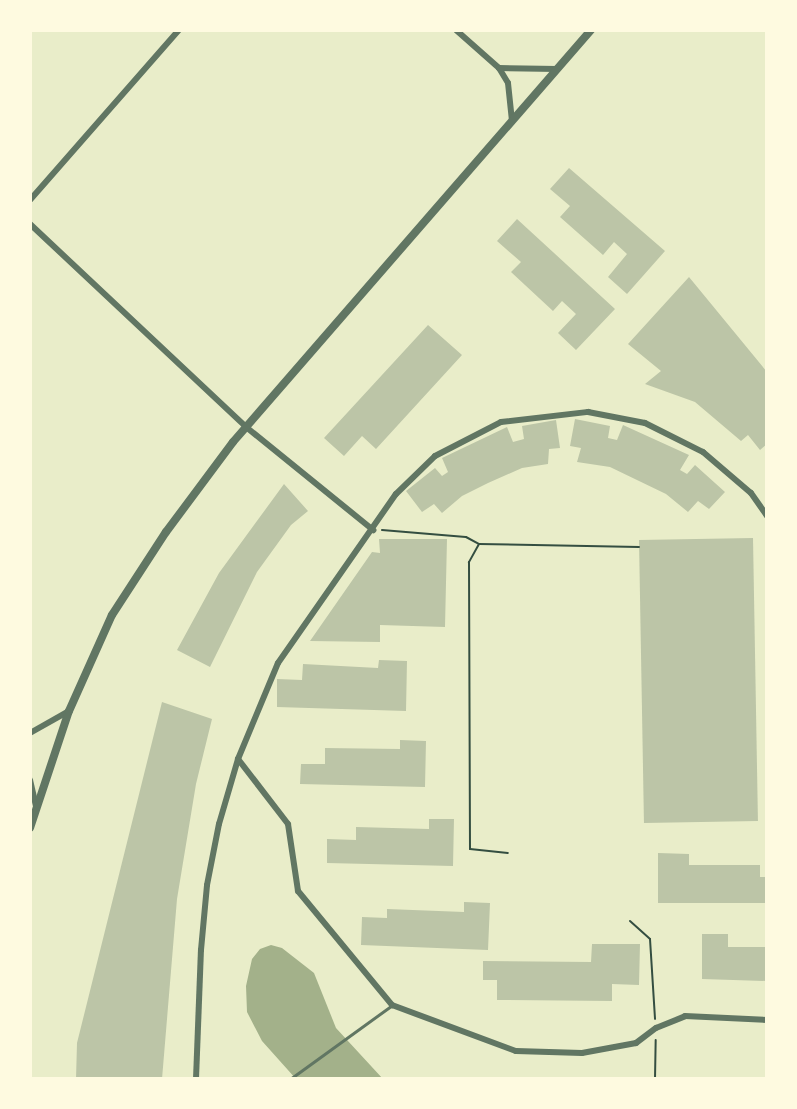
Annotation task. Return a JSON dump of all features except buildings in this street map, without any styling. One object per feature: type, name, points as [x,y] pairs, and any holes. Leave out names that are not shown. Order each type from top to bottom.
[{"type":"street","points":[[30,200],[179,30]]},
{"type":"street","points":[[456,30],[499,68],[508,84],[512,121]]},
{"type":"street","points":[[30,828],[69,711],[112,615],[166,532],[246,427],[591,30]]},
{"type":"street","points":[[499,68],[557,69]]},
{"type":"street","points":[[30,224],[246,427],[373,530]]},
{"type":"street","points":[[196,1079],[207,885],[219,824],[238,759],[278,663],[396,494],[435,456],[501,422],[588,412],[645,423],[703,452],[751,493],[767,516]]},
{"type":"street","points":[[30,733],[69,711]]},
{"type":"street","points":[[238,759],[288,824],[298,891],[392,1005],[516,1051],[582,1053],[636,1043],[656,1028],[685,1016],[767,1020]]},
{"type":"street","points":[[30,780],[36,807]]},
{"type":"lane","points":[[290,1079],[392,1005]]},
{"type":"path","points":[[373,530],[466,537],[479,544],[639,547]]},
{"type":"path","points":[[479,544],[468,562],[470,849],[508,853]]},
{"type":"path","points":[[630,921],[650,939],[656,1028],[656,1079]]},
{"type":"shaded area","points":[[271,945],[282,948],[314,973],[336,1028],[383,1079],[296,1079],[262,1041],[247,1012],[246,986],[252,959],[260,949]]}]
